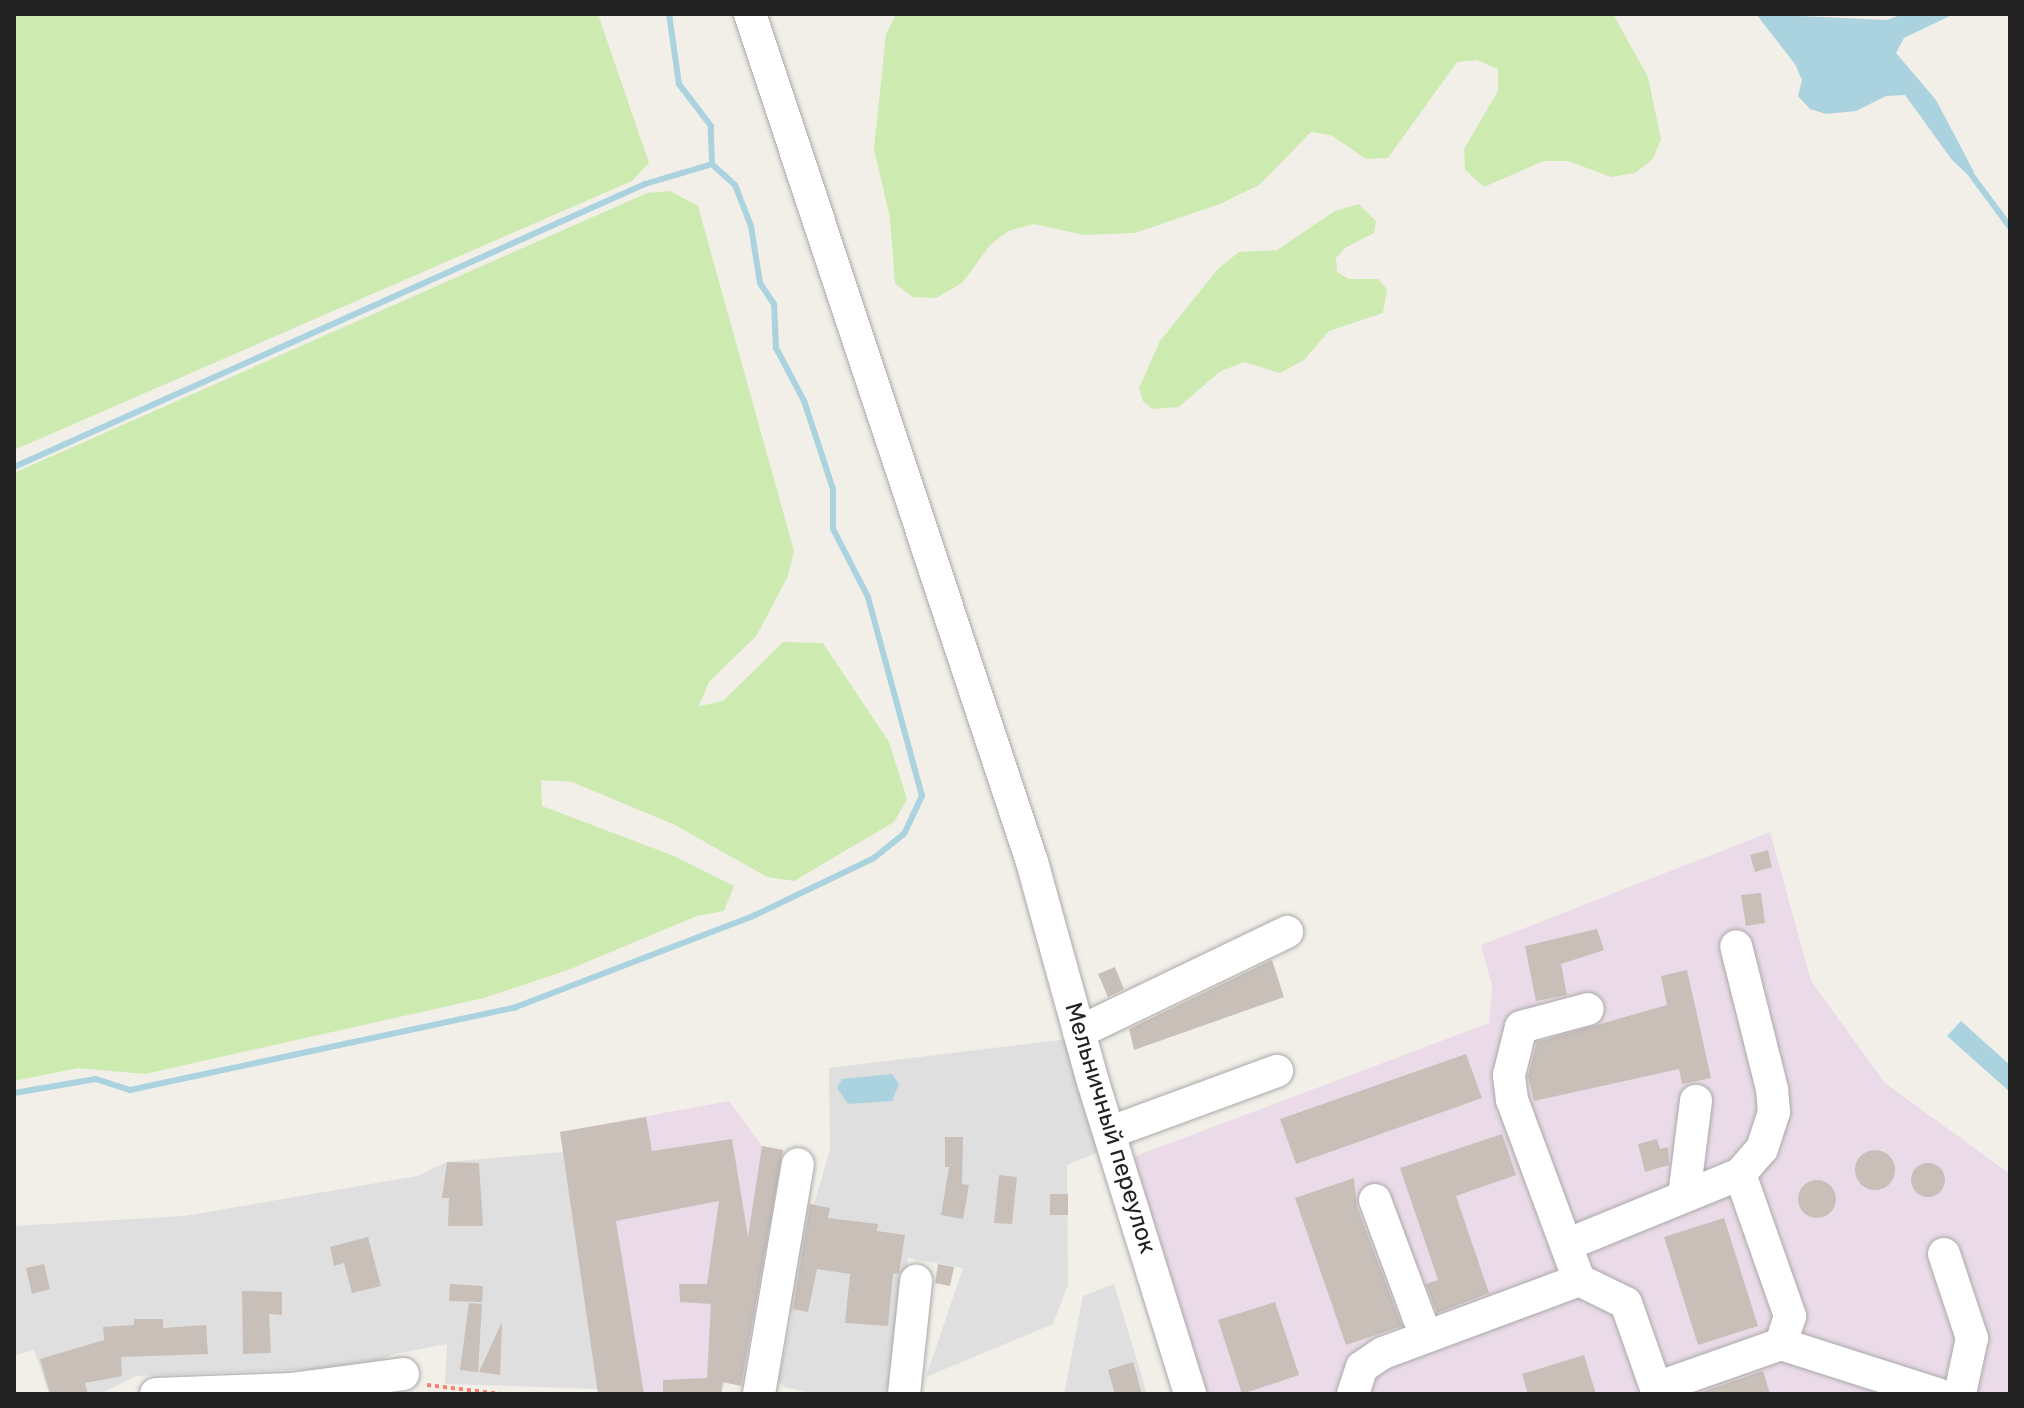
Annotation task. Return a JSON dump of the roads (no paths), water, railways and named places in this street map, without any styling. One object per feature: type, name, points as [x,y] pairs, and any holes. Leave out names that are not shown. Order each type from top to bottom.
[{"type":"street","name":"Мельничный переулок","points":[[750,14],[1032,862],[1079,1032],[1190,1394]]},
{"type":"street","points":[[1079,1032],[1287,932]]},
{"type":"street","points":[[1566,1245],[1740,1174],[1762,1149],[1774,1112],[1768,1065],[1736,946]]},
{"type":"street","points":[[1588,1009],[1531,1020],[1521,1027],[1509,1075],[1512,1100],[1579,1280],[1626,1303],[1657,1391],[1781,1344],[1864,1384],[1938,1394]]},
{"type":"street","points":[[1111,1132],[1277,1071]]},
{"type":"street","points":[[1684,1196],[1696,1101]]},
{"type":"street","points":[[759,1394],[798,1164]]},
{"type":"street","points":[[1740,1174],[1790,1316],[1781,1344]]},
{"type":"street","points":[[1375,1200],[1426,1337]]},
{"type":"street","points":[[1944,1254],[1972,1338],[1960,1394]]},
{"type":"street","points":[[1353,1394],[1362,1367],[1372,1359],[1579,1280]]},
{"type":"street","points":[[904,1394],[916,1281]]},
{"type":"street","points":[[156,1394],[291,1389],[403,1374]]},
{"type":"water","points":[[1756,14],[1887,20],[1903,14],[1954,14],[1904,38],[1896,53],[1936,100],[1974,172],[1967,174],[1952,160],[1905,95],[1886,96],[1856,111],[1826,114],[1810,109],[1798,96],[1802,80],[1795,64]]},
{"type":"water","points":[[1961,1021],[2010,1065],[2010,1092],[1947,1036]]},
{"type":"water","points":[[892,1074],[899,1084],[892,1101],[848,1104],[837,1088],[842,1079]]},
{"type":"waterway","points":[[14,1093],[96,1079],[130,1090],[516,1007],[751,917],[874,858],[904,834],[922,796],[868,597],[833,529],[833,489],[804,401],[776,348],[774,304],[760,283],[751,226],[735,185],[712,164],[711,126],[679,84],[669,14]]},
{"type":"waterway","points":[[14,467],[645,184],[712,164]]},
{"type":"waterway","points":[[1970,173],[2010,227]]}]
